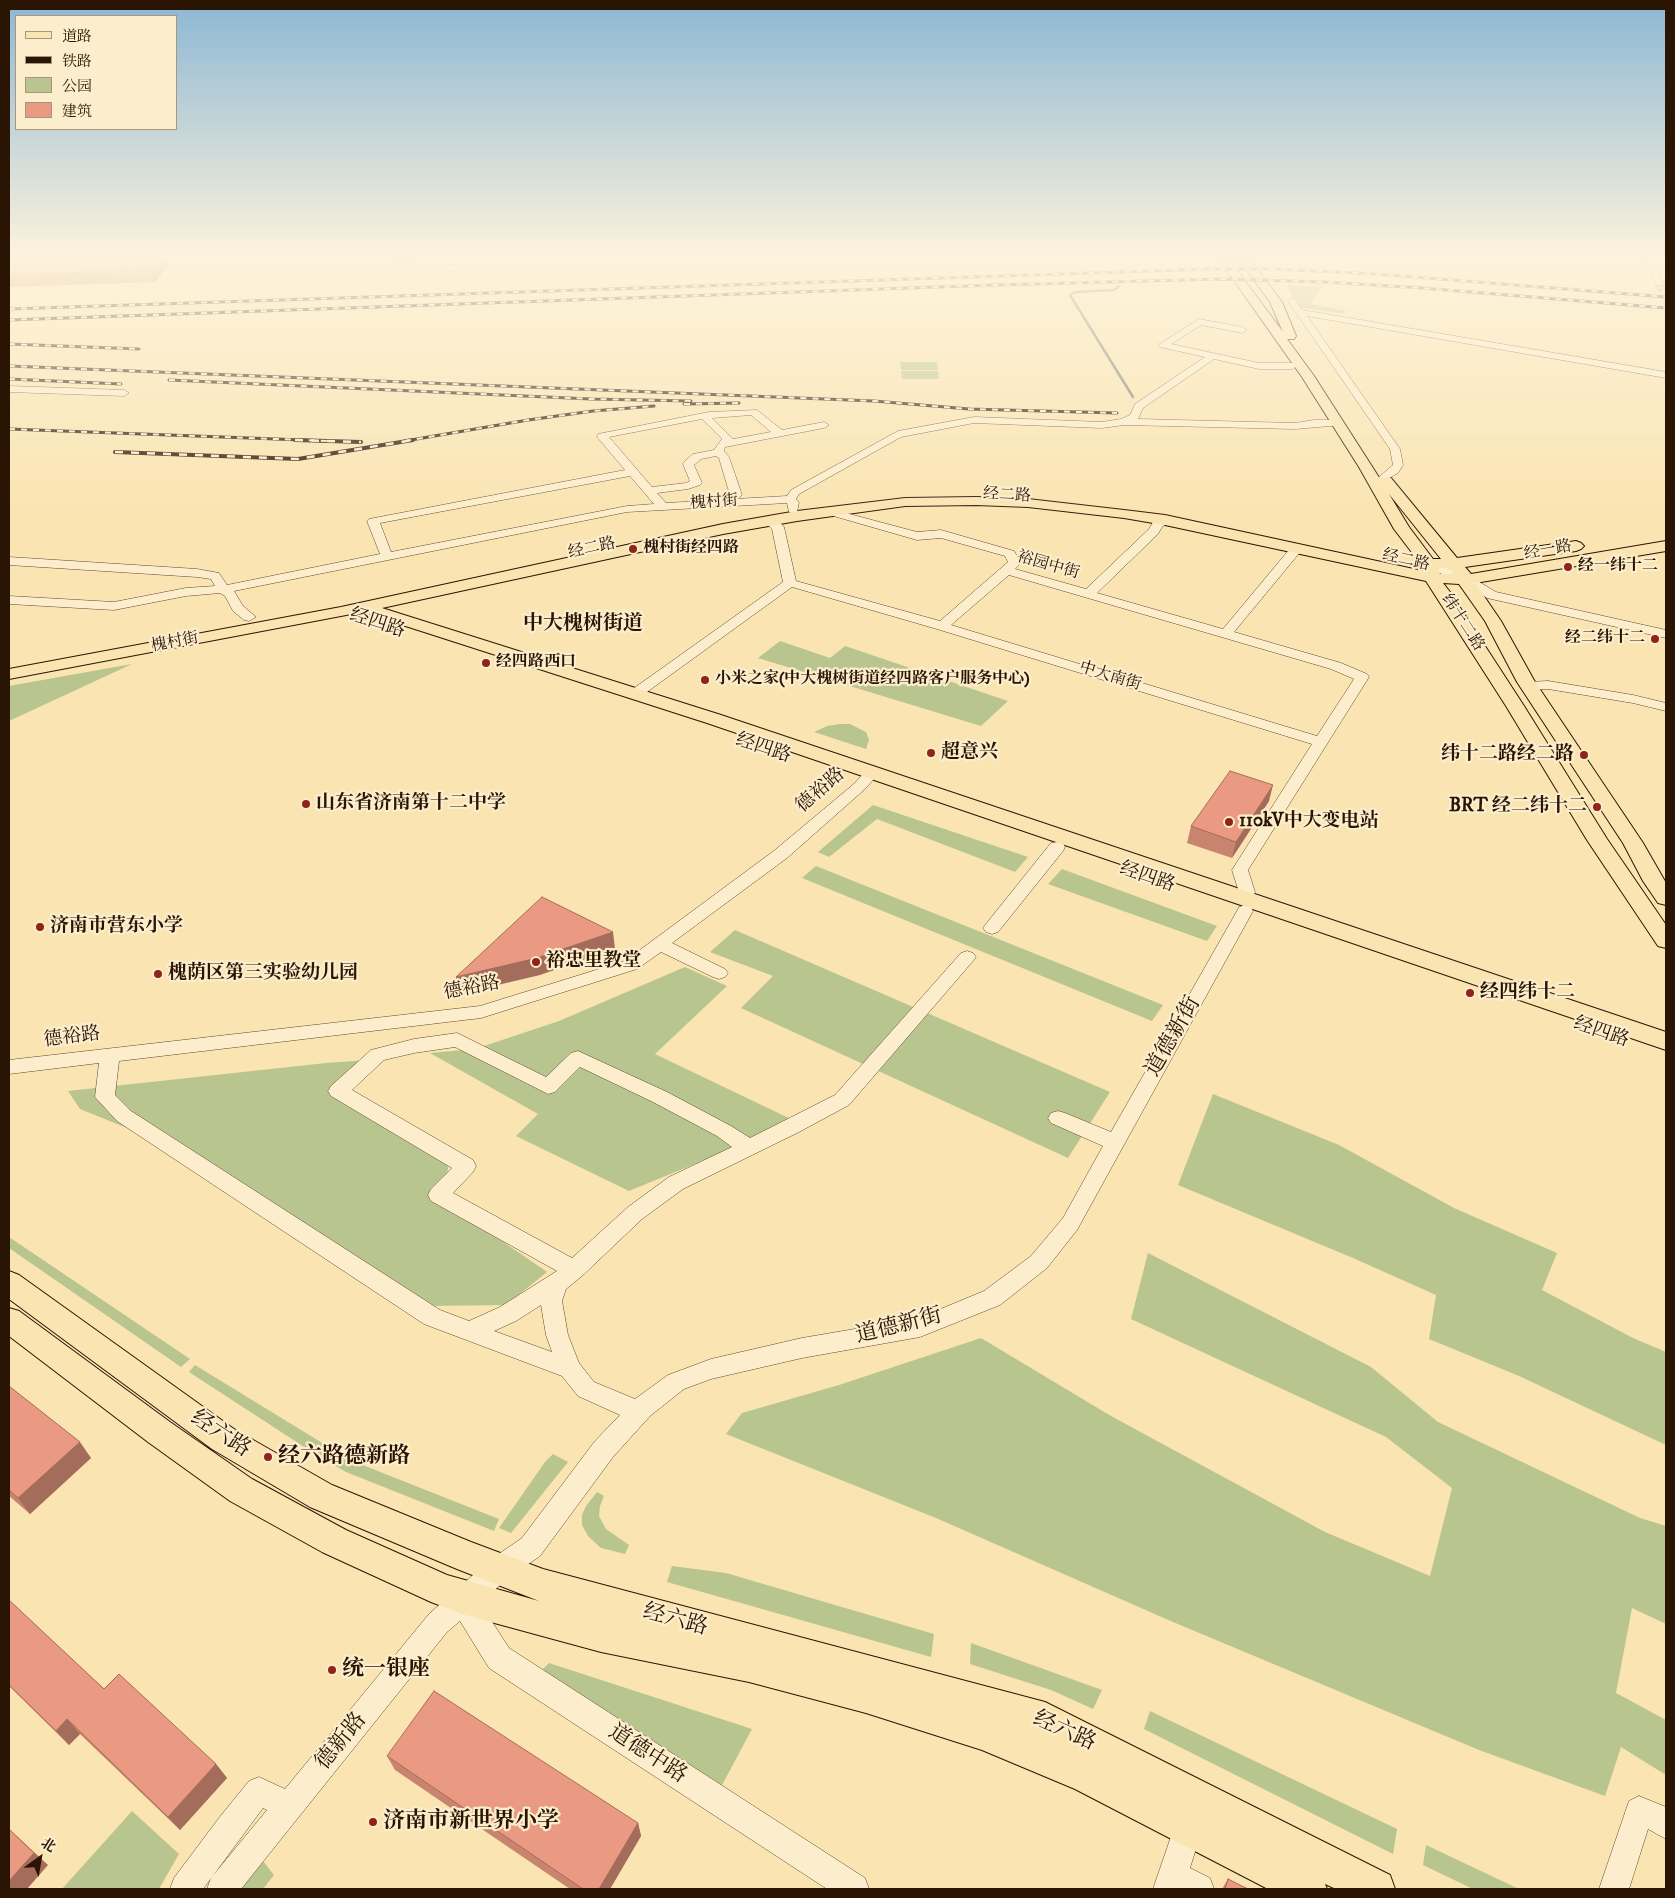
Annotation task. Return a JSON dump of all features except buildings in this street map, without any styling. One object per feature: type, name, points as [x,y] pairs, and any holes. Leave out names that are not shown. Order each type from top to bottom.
[{"type":"main road","name":"纬十二路","points":[[1287,347],[1338,423],[1402,529],[1431,571],[1435,585],[1442,592],[1510,698],[1597,840],[1666,941]]},
{"type":"main road","name":"纬十二路","points":[[1297,347],[1384,478],[1467,580],[1467,584],[1493,621],[1528,686],[1633,843],[1654,881],[1666,898]]},
{"type":"main road","name":"经二路","points":[[340,606],[792,504],[900,495],[1011,495],[1116,505],[1233,524],[1431,571]]},
{"type":"main road","name":"经二路","points":[[362,607],[630,548],[772,520],[896,503],[976,501],[1037,504],[1165,520],[1297,548],[1431,571]]},
{"type":"main road","name":"经一路","points":[[1431,571],[1455,564],[1614,540],[1666,535]]},
{"type":"main road","name":"经一路","points":[[1431,571],[1467,580],[1666,546]]},
{"type":"main road","name":"经四路","points":[[340,606],[362,607],[635,694],[1057,847],[1245,905],[1666,1041]]},
{"type":"main road","name":"经四路","points":[[340,606],[868,777],[1245,905],[1666,1055]]},
{"type":"main road","name":"槐村街","points":[[9,664],[112,646],[249,617],[340,606]]},
{"type":"main road","name":"槐村街","points":[[9,674],[340,606]]},
{"type":"main road","name":"经六路","points":[[9,1284],[223,1440],[321,1496],[543,1586],[1045,1720],[1376,1889]]},
{"type":"main road","name":"经六路","points":[[9,1320],[159,1432],[241,1490],[334,1541],[444,1590],[465,1598],[601,1634],[749,1666],[893,1704],[983,1732],[1088,1776],[1308,1889]]},
{"type":"street","points":[[1170,347],[1260,366],[1292,366]]},
{"type":"street","points":[[1325,347],[1395,449],[1398,465],[1394,471],[1384,478]]},
{"type":"street","points":[[1501,347],[1666,375]]},
{"type":"street","points":[[1124,422],[1134,417],[1139,406],[1211,356]]},
{"type":"street","points":[[9,389],[124,393]]},
{"type":"street","points":[[662,506],[602,436],[704,416],[753,412],[780,434]]},
{"type":"street","points":[[704,416],[728,439],[719,448]]},
{"type":"street","points":[[792,504],[795,492],[898,434],[974,420],[1102,425],[1124,422],[1296,426],[1314,423],[1338,423]]},
{"type":"street","points":[[648,490],[696,484],[688,464],[697,456],[719,448],[824,425]]},
{"type":"street","points":[[719,448],[724,457],[736,495]]},
{"type":"street","points":[[388,556],[373,521],[632,472]]},
{"type":"street","name":"槐村街","points":[[9,600],[114,606],[186,592],[223,588],[627,509],[662,506],[792,504]]},
{"type":"street","points":[[827,511],[917,536],[941,534],[1010,554],[1014,563],[1005,570]]},
{"type":"street","points":[[635,694],[790,582],[778,527],[772,523],[772,520]]},
{"type":"street","name":"裕园中街","points":[[942,626],[1005,570],[1087,595],[1154,531],[1157,525],[1165,520]]},
{"type":"street","points":[[1226,634],[1297,548]]},
{"type":"street","points":[[9,561],[197,572],[215,576],[223,588],[230,594],[238,608],[249,617]]},
{"type":"street","name":"经二路","points":[[1431,571],[1476,596],[1666,639]]},
{"type":"street","points":[[1467,580],[1492,594],[1666,634]]},
{"type":"street","name":"中大南街","points":[[790,582],[942,626],[1320,742]]},
{"type":"street","points":[[1087,595],[1336,666],[1362,678],[1240,870],[1247,892],[1245,905]]},
{"type":"street","points":[[1528,686],[1548,685],[1633,699],[1666,707]]},
{"type":"street","name":"德裕路","points":[[9,1067],[481,1012],[630,966],[781,854],[868,777]]},
{"type":"street","points":[[992,928],[1057,847]]},
{"type":"street","name":"道德新街","points":[[465,1598],[499,1569],[531,1547],[604,1449],[638,1412],[676,1382],[711,1369],[802,1348],[920,1327],[992,1298],[1039,1262],[1066,1230],[1245,905]]},
{"type":"street","points":[[659,944],[719,973]]},
{"type":"street","points":[[468,1332],[508,1314],[556,1284],[574,1270],[635,1213],[676,1183],[792,1127],[842,1100],[967,957]]},
{"type":"street","points":[[574,1270],[438,1195],[466,1166],[338,1091],[378,1054],[414,1046],[457,1040],[548,1087],[578,1058],[660,1097],[724,1131],[749,1148]]},
{"type":"street","points":[[110,1055],[105,1098],[124,1116],[432,1317],[570,1369]]},
{"type":"street","points":[[1058,1118],[1114,1142]]},
{"type":"street","points":[[556,1284],[551,1301],[557,1335],[570,1369],[586,1389],[638,1412]]},
{"type":"street","name":"德新路","points":[[222,1889],[438,1623],[465,1598]]},
{"type":"street","name":"道德中路","points":[[465,1598],[471,1616],[499,1658],[854,1889]]},
{"type":"street","points":[[185,1889],[258,1791],[277,1800],[288,1808]]},
{"type":"street","points":[[1614,1889],[1639,1811],[1657,1818],[1666,1824]]},
{"type":"street","points":[[1188,1826],[1170,1882],[1199,1889]]},
{"type":"green space","points":[[900,362],[937,362],[938,370],[901,370]]},
{"type":"green space","points":[[901,371],[938,371],[939,379],[902,379]]},
{"type":"green space","points":[[780,641],[830,658],[845,646],[1008,701],[981,726],[758,658]]},
{"type":"green space","points":[[132,664],[9,721],[9,686]]},
{"type":"green space","points":[[850,724],[866,732],[869,740],[866,749],[814,732],[827,726]]},
{"type":"green space","points":[[873,805],[1028,857],[1015,872],[877,819],[829,857],[818,852]]},
{"type":"green space","points":[[816,866],[1163,1005],[1152,1021],[802,878]]},
{"type":"green space","points":[[1062,869],[1217,926],[1207,941],[1048,884]]},
{"type":"green space","points":[[735,930],[1110,1092],[1068,1158],[741,1008],[773,976],[710,952]]},
{"type":"green space","points":[[685,967],[727,986],[655,1054],[797,1122],[629,1191],[516,1136],[538,1114],[430,1053],[475,1049],[559,1021]]},
{"type":"green space","points":[[383,1059],[349,1088],[449,1161],[444,1201],[547,1272],[506,1305],[430,1306],[127,1128],[80,1109],[68,1091],[326,1063]]},
{"type":"green space","points":[[1213,1094],[1339,1145],[1454,1208],[1557,1253],[1542,1290],[1633,1338],[1666,1352],[1666,1445],[1519,1376],[1429,1339],[1436,1295],[1178,1185]]},
{"type":"green space","points":[[9,1237],[190,1359],[181,1367],[9,1248]]},
{"type":"green space","points":[[1148,1253],[1371,1367],[1438,1422],[1640,1518],[1666,1526],[1666,1624],[1632,1608],[1616,1693],[1666,1720],[1666,1775],[1621,1747],[1605,1796],[1479,1750],[1173,1622],[936,1518],[726,1434],[742,1413],[839,1385],[981,1338],[1111,1416],[1325,1532],[1430,1576],[1452,1488],[1386,1437],[1131,1319]]},
{"type":"green space","points":[[195,1365],[350,1460],[499,1519],[494,1531],[346,1472],[189,1372]]},
{"type":"green space","points":[[553,1454],[568,1462],[511,1533],[499,1528],[545,1462]]},
{"type":"green space","points":[[597,1492],[604,1496],[599,1516],[606,1529],[629,1545],[625,1554],[601,1548],[588,1536],[582,1525],[582,1515],[586,1506]]},
{"type":"green space","points":[[672,1566],[726,1573],[934,1634],[931,1657],[667,1582]]},
{"type":"green space","points":[[971,1643],[1102,1690],[1093,1709],[1051,1690],[970,1664]]},
{"type":"green space","points":[[549,1663],[752,1729],[722,1785],[539,1673]]},
{"type":"green space","points":[[1150,1711],[1397,1829],[1393,1854],[1144,1729]]},
{"type":"green space","points":[[132,1811],[179,1854],[159,1889],[62,1889]]},
{"type":"green space","points":[[1426,1845],[1519,1889],[1473,1889],[1423,1865]]},
{"type":"green space","points":[[263,1861],[274,1875],[263,1889],[241,1889]]},
{"type":"waterway","points":[[1102,347],[1133,397]]},
{"type":"railway","points":[[76,347],[139,349]]},
{"type":"railway","points":[[9,366],[874,401],[969,409],[1117,413]]},
{"type":"railway","points":[[9,379],[121,384]]},
{"type":"railway","points":[[169,380],[591,399],[691,401]]},
{"type":"railway","points":[[684,404],[739,403]]},
{"type":"railway","points":[[405,441],[528,420],[593,411],[654,406]]},
{"type":"railway","points":[[9,429],[329,441]]},
{"type":"railway","points":[[295,440],[361,442]]},
{"type":"railway","points":[[115,452],[298,459],[413,440]]},
{"type":"place","name":"槐村街经四路","points":[[633,549]]},
{"type":"place","name":"经一纬十二","points":[[1568,567]]},
{"type":"place","name":"经二纬十二","points":[[1655,639]]},
{"type":"place","name":"经四路西口","points":[[486,663]]},
{"type":"place","name":"小米之家(中大槐树街道经四路客户服务中心)","points":[[705,680]]},
{"type":"place","name":"超意兴","points":[[931,753]]},
{"type":"place","name":"纬十二路经二路","points":[[1584,755]]},
{"type":"place","name":"山东省济南第十二中学","points":[[306,804]]},
{"type":"place","name":"BRT 经二纬十二","points":[[1597,807]]},
{"type":"place","name":"110kV中大变电站","points":[[1229,822]]},
{"type":"place","name":"济南市营东小学","points":[[40,927]]},
{"type":"place","name":"裕忠里教堂","points":[[536,962]]},
{"type":"place","name":"槐荫区第三实验幼儿园","points":[[158,974]]},
{"type":"place","name":"经四纬十二","points":[[1470,993]]},
{"type":"place","name":"经六路德新路","points":[[268,1457]]},
{"type":"place","name":"统一银座","points":[[332,1670]]},
{"type":"place","name":"济南市新世界小学","points":[[373,1822]]},
{"type":"district","name":"中大槐树街道","points":[[583,625]]}]
